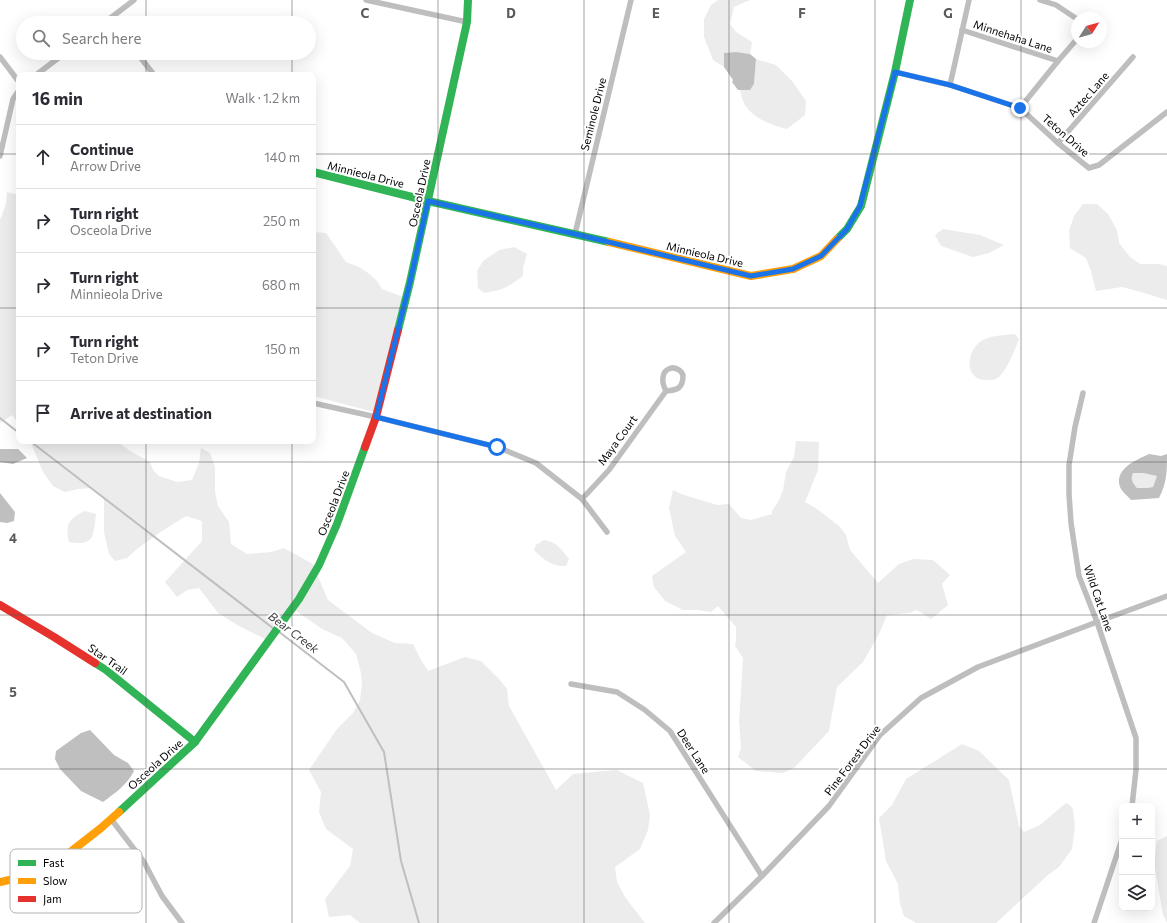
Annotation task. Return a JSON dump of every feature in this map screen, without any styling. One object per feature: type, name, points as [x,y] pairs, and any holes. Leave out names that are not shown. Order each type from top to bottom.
[{"type":"street","points":[[114,16],[134,0]]},
{"type":"street","points":[[366,0],[467,22]]},
{"type":"street","name":"Osceola Drive","points":[[73,849],[111,819],[196,742],[299,599],[319,565],[337,524],[376,417],[410,282],[428,201],[467,22],[468,0]]},
{"type":"street","name":"Seminole Drive","points":[[575,234],[631,0]]},
{"type":"street","name":"Minnieola Drive","points":[[316,173],[428,201],[751,276],[793,269],[821,256],[847,229],[860,206],[895,72],[910,0]]},
{"type":"street","points":[[950,85],[969,0]]},
{"type":"street","points":[[1040,0],[1056,5],[1071,15]]},
{"type":"street","name":"Minnehaha Lane","points":[[962,30],[1058,61]]},
{"type":"street","points":[[1020,108],[1071,46]]},
{"type":"street","points":[[0,57],[16,78]]},
{"type":"street","name":"Aztec Lane","points":[[1058,143],[1133,57]]},
{"type":"street","points":[[40,72],[56,60]]},
{"type":"street","points":[[142,60],[152,72]]},
{"type":"street","name":"Teton Drive","points":[[895,72],[950,85],[1020,108],[1058,143],[1089,168],[1099,165],[1167,112]]},
{"type":"street","points":[[0,156],[13,100],[16,95]]},
{"type":"street","name":"Maya Court","points":[[582,499],[609,470],[666,391],[674,390],[680,387],[683,383],[683,375],[678,369],[673,367],[663,374],[662,380],[666,391]]},
{"type":"street","name":"Wild Cat Lane","points":[[1083,393],[1075,427],[1069,465],[1071,523],[1079,576],[1097,622],[1136,738],[1136,770],[1132,803]]},
{"type":"street","points":[[316,404],[497,447],[536,463],[582,499],[607,532]]},
{"type":"street","name":"Pine Forest Drive","points":[[714,923],[762,876],[829,806],[880,735],[921,698],[978,667],[1167,596]]},
{"type":"street","name":"Star Trail","points":[[0,605],[106,670],[196,742]]},
{"type":"street","name":"Deer Lane","points":[[571,684],[617,692],[645,710],[670,731],[762,876]]},
{"type":"street","points":[[111,819],[134,849]]},
{"type":"street","points":[[1094,923],[1119,848]]},
{"type":"street","points":[[142,859],[162,896],[182,923]]},
{"type":"street","name":"Osceola Drive","points":[[0,882],[10,880]]},
{"type":"shaded area","points":[[718,0],[750,0],[734,7],[730,24],[736,32],[752,42],[750,54],[736,52],[724,53],[724,67],[713,60],[704,37],[704,19],[711,5]]},
{"type":"shaded area","points":[[736,52],[750,54],[756,59],[754,84],[750,90],[738,90],[724,67],[724,53]]},
{"type":"shaded area","points":[[756,59],[776,65],[792,81],[806,101],[805,115],[787,129],[775,126],[758,118],[744,103],[740,90],[750,90],[754,84]]},
{"type":"shaded area","points":[[7,192],[16,194],[16,420],[12,415],[0,423],[0,220],[6,204]]},
{"type":"shaded area","points":[[1083,204],[1097,204],[1108,214],[1117,230],[1119,243],[1130,257],[1140,264],[1159,264],[1167,266],[1167,300],[1122,287],[1096,291],[1086,258],[1070,248],[1069,231],[1074,216]]},
{"type":"shaded area","points":[[943,229],[980,235],[1004,245],[989,253],[973,257],[941,246],[935,235]]},
{"type":"shaded area","points":[[316,232],[326,233],[346,262],[359,267],[368,273],[377,281],[382,289],[403,297],[374,412],[316,397]]},
{"type":"shaded area","points":[[514,247],[527,254],[523,268],[523,276],[505,288],[484,293],[478,288],[477,271],[483,261],[499,250]]},
{"type":"shaded area","points":[[1015,334],[1019,339],[1010,361],[1000,376],[995,379],[987,380],[979,379],[973,375],[970,370],[971,356],[979,343],[985,339],[1000,335]]},
{"type":"shaded area","points":[[796,441],[819,442],[818,470],[805,502],[817,509],[839,526],[846,535],[850,550],[878,583],[899,564],[913,559],[933,560],[950,575],[942,584],[948,605],[931,619],[917,610],[909,613],[887,615],[879,634],[863,662],[837,687],[829,731],[794,768],[783,773],[756,771],[738,757],[741,748],[739,721],[743,658],[735,646],[736,627],[718,606],[711,612],[683,610],[665,601],[654,587],[652,576],[686,552],[675,536],[669,508],[673,490],[681,494],[717,505],[729,504],[741,518],[751,520],[772,514],[772,511],[783,490],[786,472],[794,457]]},
{"type":"shaded area","points":[[31,444],[120,444],[150,462],[153,470],[159,476],[177,482],[192,480],[199,463],[201,448],[210,453],[215,467],[215,492],[218,506],[229,522],[231,544],[247,554],[271,552],[284,548],[313,564],[314,567],[279,622],[265,639],[239,626],[218,613],[199,588],[187,590],[177,597],[165,582],[202,541],[202,521],[186,516],[159,533],[127,558],[115,561],[109,554],[104,532],[104,497],[92,488],[65,492],[53,486],[43,472]]},
{"type":"shaded area","points":[[0,449],[18,449],[27,458],[13,464],[0,462]]},
{"type":"shaded area","points":[[1149,454],[1161,456],[1167,454],[1167,471],[1164,487],[1159,498],[1131,500],[1120,487],[1120,475],[1127,466]],"holes":[[[1133,473],[1143,473],[1157,476],[1153,487],[1137,488],[1134,484],[1132,479]]]},
{"type":"shaded area","points":[[1133,473],[1143,473],[1157,476],[1153,487],[1137,488],[1132,481]]},
{"type":"shaded area","points":[[0,493],[15,512],[14,521],[7,523],[0,522]]},
{"type":"shaded area","points":[[85,511],[96,514],[92,537],[89,541],[84,543],[69,542],[68,527],[72,519]]},
{"type":"shaded area","points":[[544,540],[556,544],[564,552],[569,559],[566,566],[552,564],[534,550],[536,545]]},
{"type":"shaded area","points":[[317,574],[328,600],[372,633],[395,643],[413,644],[428,671],[465,657],[481,661],[507,689],[509,706],[556,790],[573,774],[604,771],[617,770],[643,783],[650,815],[648,830],[640,849],[615,867],[617,882],[625,897],[645,923],[360,923],[350,915],[329,917],[325,899],[350,866],[353,849],[326,829],[319,812],[321,792],[309,770],[337,729],[353,713],[360,700],[362,684],[356,654],[342,638],[322,629],[295,610]]},
{"type":"shaded area","points":[[90,730],[114,755],[128,763],[134,771],[124,785],[103,802],[81,791],[60,769],[55,759],[56,751],[81,733]]},
{"type":"shaded area","points":[[962,744],[979,751],[1009,780],[1019,826],[1024,832],[1040,825],[1066,803],[1070,805],[1073,809],[1075,827],[1072,849],[1059,867],[1048,875],[996,923],[916,923],[904,916],[900,904],[898,884],[886,861],[879,818],[892,805],[906,779]]},
{"type":"shaded area","points":[[1167,836],[1167,923],[1163,915],[1155,868],[1157,841]]},
{"type":"waterway","name":"Bear Creek","points":[[0,418],[16,431]]},
{"type":"waterway","name":"Bear Creek","points":[[34,444],[274,629]]},
{"type":"waterway","name":"Bear Creek","points":[[278,631],[344,682],[384,752],[401,861],[419,923]]},
{"type":"traffic: fast","points":[[398,330],[410,282],[467,22],[468,0]]},
{"type":"traffic: fast","points":[[837,239],[847,229],[861,206],[895,72],[910,0]]},
{"type":"traffic: fast","points":[[316,173],[428,201],[609,242]]},
{"type":"traffic: fast","points":[[119,812],[195,742],[299,599],[319,565],[337,524],[365,447]]},
{"type":"traffic: fast","points":[[95,663],[106,670],[195,742]]},
{"type":"traffic: slow","points":[[609,242],[751,276],[793,269],[821,256],[837,239]]},
{"type":"traffic: slow","points":[[74,849],[119,812]]},
{"type":"traffic: slow","points":[[0,882],[10,880]]},
{"type":"traffic: jam","points":[[365,447],[376,417],[398,330]]},
{"type":"traffic: jam","points":[[0,605],[95,663]]},
{"type":"route","points":[[497,447],[376,417],[410,282],[428,201],[751,276],[793,269],[821,256],[847,229],[860,206],[895,72],[950,85],[1020,108]]}]
